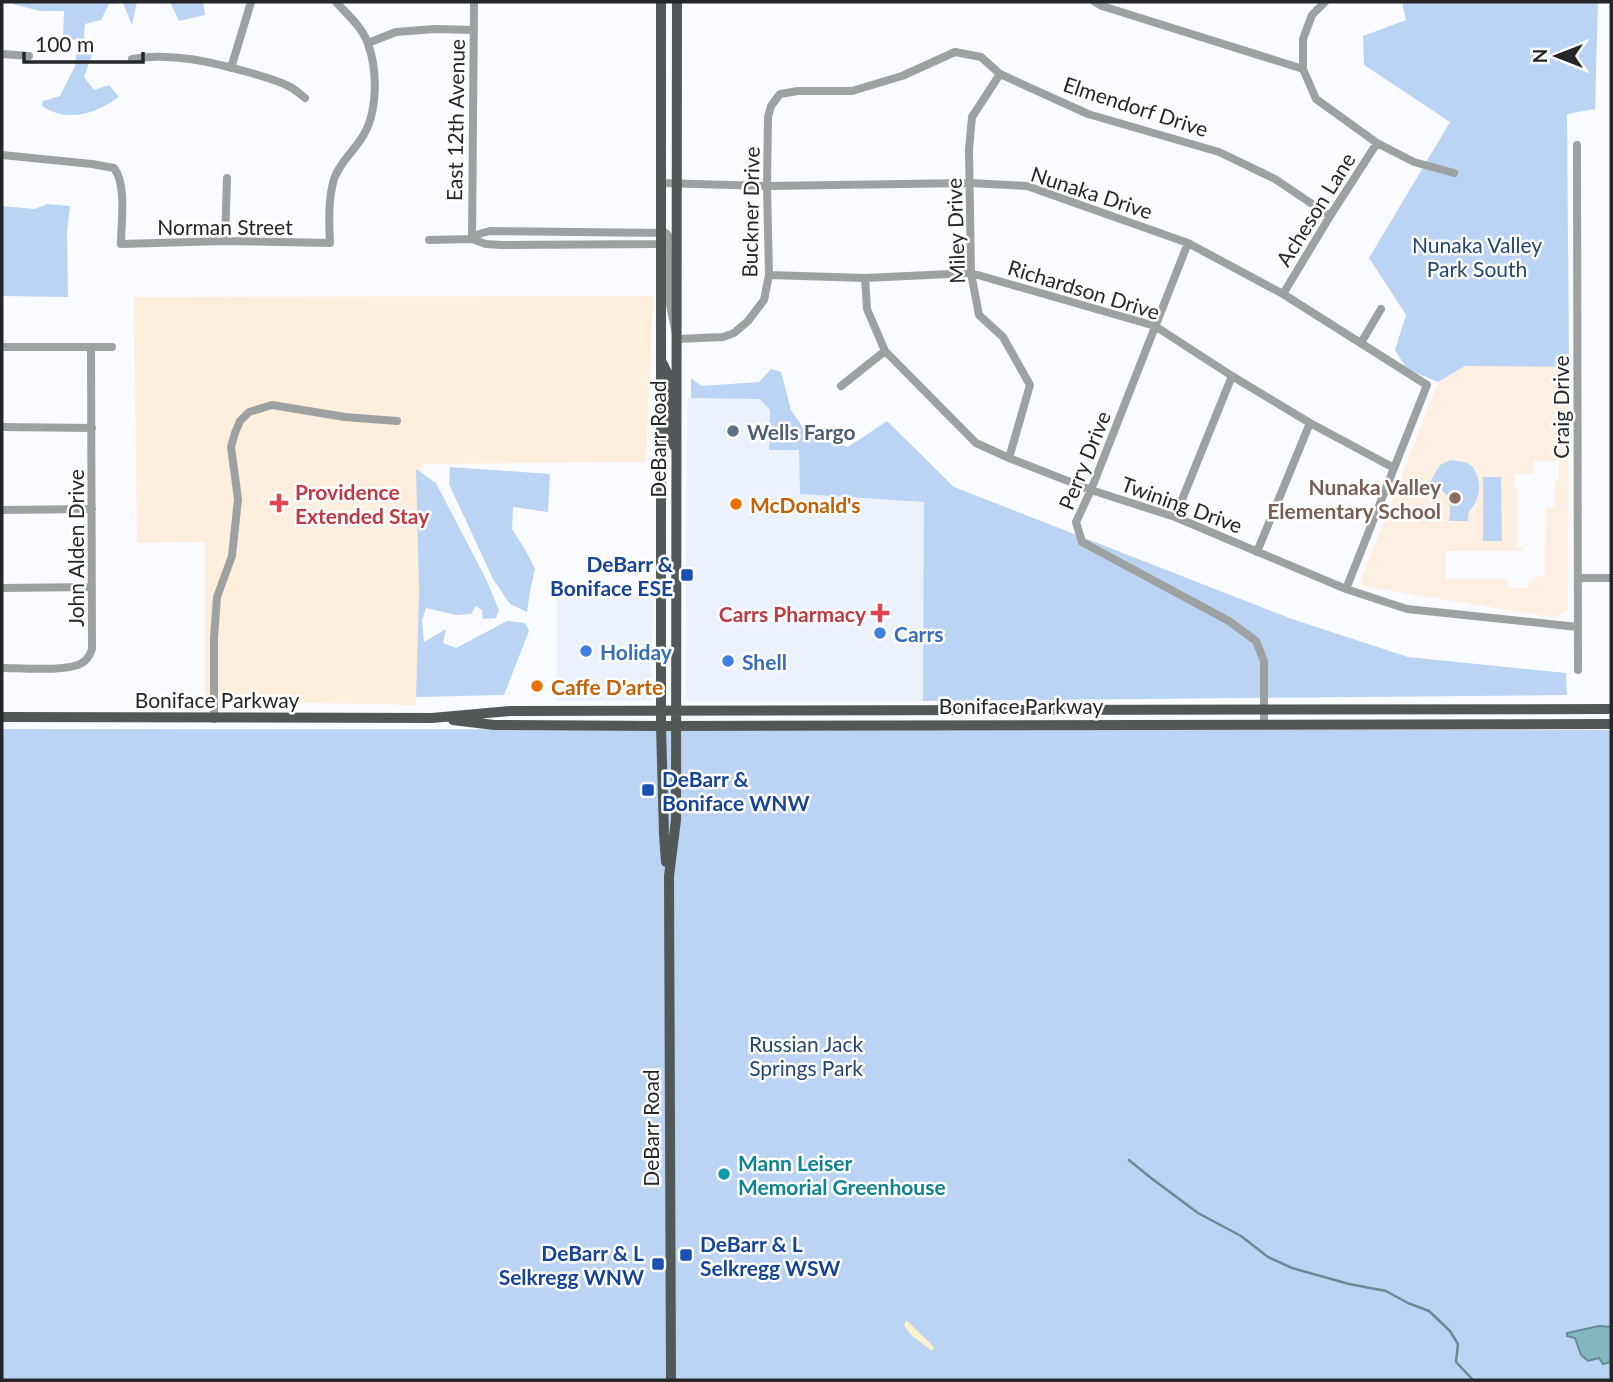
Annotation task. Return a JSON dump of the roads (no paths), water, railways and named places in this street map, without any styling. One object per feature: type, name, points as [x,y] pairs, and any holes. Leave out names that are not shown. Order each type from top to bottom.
[{"type":"main road","name":"DeBarr Road","points":[[661,2],[664,238],[661,360],[661,726],[664,843],[669,876]]},
{"type":"main road","name":"DeBarr Road","points":[[671,1380],[669,876],[676,820],[677,2]]},
{"type":"main road","points":[[661,360],[670,379],[669,435],[676,450]]},
{"type":"main road","name":"Boniface Parkway","points":[[2,718],[432,718],[499,711],[661,710],[1611,709]]},
{"type":"main road","name":"Boniface Parkway","points":[[432,718],[494,725],[661,726],[1611,724]]},
{"type":"street","points":[[232,68],[251,2]]},
{"type":"street","points":[[335,2],[368,43],[397,32],[474,30]]},
{"type":"street","name":"East 12th Avenue","points":[[472,239],[474,2]]},
{"type":"street","points":[[1095,2],[1303,69]]},
{"type":"street","points":[[1325,2],[1312,15],[1303,39],[1303,69],[1316,100],[1377,143],[1414,162],[1454,173]]},
{"type":"street","name":"Norman Street","points":[[2,155],[114,168],[120,176],[121,244],[225,241],[330,243],[329,215],[335,177],[343,160],[361,139],[369,124],[373,106],[375,85],[368,43]]},
{"type":"street","name":"Elmendorf Drive","points":[[771,106],[780,94],[798,91],[852,91],[902,76],[955,52],[981,57],[1000,74],[1088,114],[1219,152],[1275,179],[1330,216]]},
{"type":"street","points":[[2,54],[29,56]]},
{"type":"street","points":[[132,60],[158,56],[186,58],[232,68],[275,80],[305,98]]},
{"type":"street","name":"Miley Drive","points":[[1000,74],[972,117],[969,149],[971,273],[978,315],[1003,337],[1030,385],[1009,458]]},
{"type":"street","name":"Buckner Drive","points":[[677,339],[723,337],[734,333],[748,321],[764,300],[769,275],[767,186],[768,117],[771,106]]},
{"type":"street","name":"Acheson Lane","points":[[1283,294],[1377,143]]},
{"type":"street","name":"Craig Drive","points":[[1577,145],[1578,670]]},
{"type":"street","points":[[225,241],[227,178]]},
{"type":"street","name":"Nunaka Drive","points":[[662,184],[767,186],[970,183],[1027,186],[1188,243],[1283,294],[1427,384],[1394,468]]},
{"type":"street","points":[[677,215],[664,238],[671,314],[677,339]]},
{"type":"street","points":[[472,239],[490,231],[664,238]]},
{"type":"street","points":[[429,240],[472,239],[501,245],[664,238]]},
{"type":"street","name":"Perry Drive","points":[[1188,243],[1076,522],[1082,542],[1229,621],[1256,641],[1264,662],[1264,724]]},
{"type":"street","name":"Richardson Drive","points":[[769,275],[865,278],[971,273],[1155,326],[1310,423],[1394,468]]},
{"type":"street","name":"Twining Drive","points":[[865,278],[867,309],[885,351],[976,443],[1091,490],[1175,517],[1346,589],[1407,609],[1578,627]]},
{"type":"street","points":[[1361,343],[1381,309]]},
{"type":"street","points":[[2,347],[113,347]]},
{"type":"street","name":"John Alden Drive","points":[[2,668],[75,666],[89,657],[92,649],[91,347]]},
{"type":"street","points":[[841,386],[885,351]]},
{"type":"street","points":[[1175,517],[1232,376]]},
{"type":"street","points":[[214,719],[217,597],[232,556],[239,499],[232,447],[240,421],[249,412],[272,405],[345,417],[397,421]]},
{"type":"street","points":[[1257,552],[1310,423]]},
{"type":"street","points":[[2,427],[92,428]]},
{"type":"street","points":[[1346,589],[1394,468]]},
{"type":"street","points":[[2,510],[92,509]]},
{"type":"street","points":[[1578,578],[1611,578]]},
{"type":"street","points":[[2,588],[91,587]]},
{"type":"waterway","points":[[1129,1160],[1198,1213],[1241,1236],[1268,1257],[1292,1268],[1386,1291],[1429,1311],[1450,1331],[1458,1344],[1456,1362],[1473,1380]]},
{"type":"place","name":"Wells Fargo","points":[[733,431]]},
{"type":"place","name":"Nunaka Valley Elementary School","points":[[1455,498]]},
{"type":"place","name":"Providence Extended Stay","points":[[279,503]]},
{"type":"place","name":"McDonald's","points":[[736,504]]},
{"type":"place","name":"DeBarr & Boniface ESE","points":[[687,575]]},
{"type":"place","name":"Carrs Pharmacy","points":[[880,613]]},
{"type":"place","name":"Carrs","points":[[880,633]]},
{"type":"place","name":"Holiday","points":[[586,651]]},
{"type":"place","name":"Shell","points":[[728,661]]},
{"type":"place","name":"Caffe D'arte","points":[[537,686]]},
{"type":"place","name":"DeBarr & Boniface WNW","points":[[648,790]]},
{"type":"place","name":"Mann Leiser Memorial Greenhouse","points":[[724,1174]]},
{"type":"place","name":"DeBarr & L Selkregg WSW","points":[[686,1255]]},
{"type":"place","name":"DeBarr & L Selkregg WNW","points":[[658,1264]]},
{"type":"park label","name":"Nunaka Valley Park South","points":[[1477,256]]},
{"type":"park label","name":"Russian Jack Springs Park","points":[[806,1055]]}]
